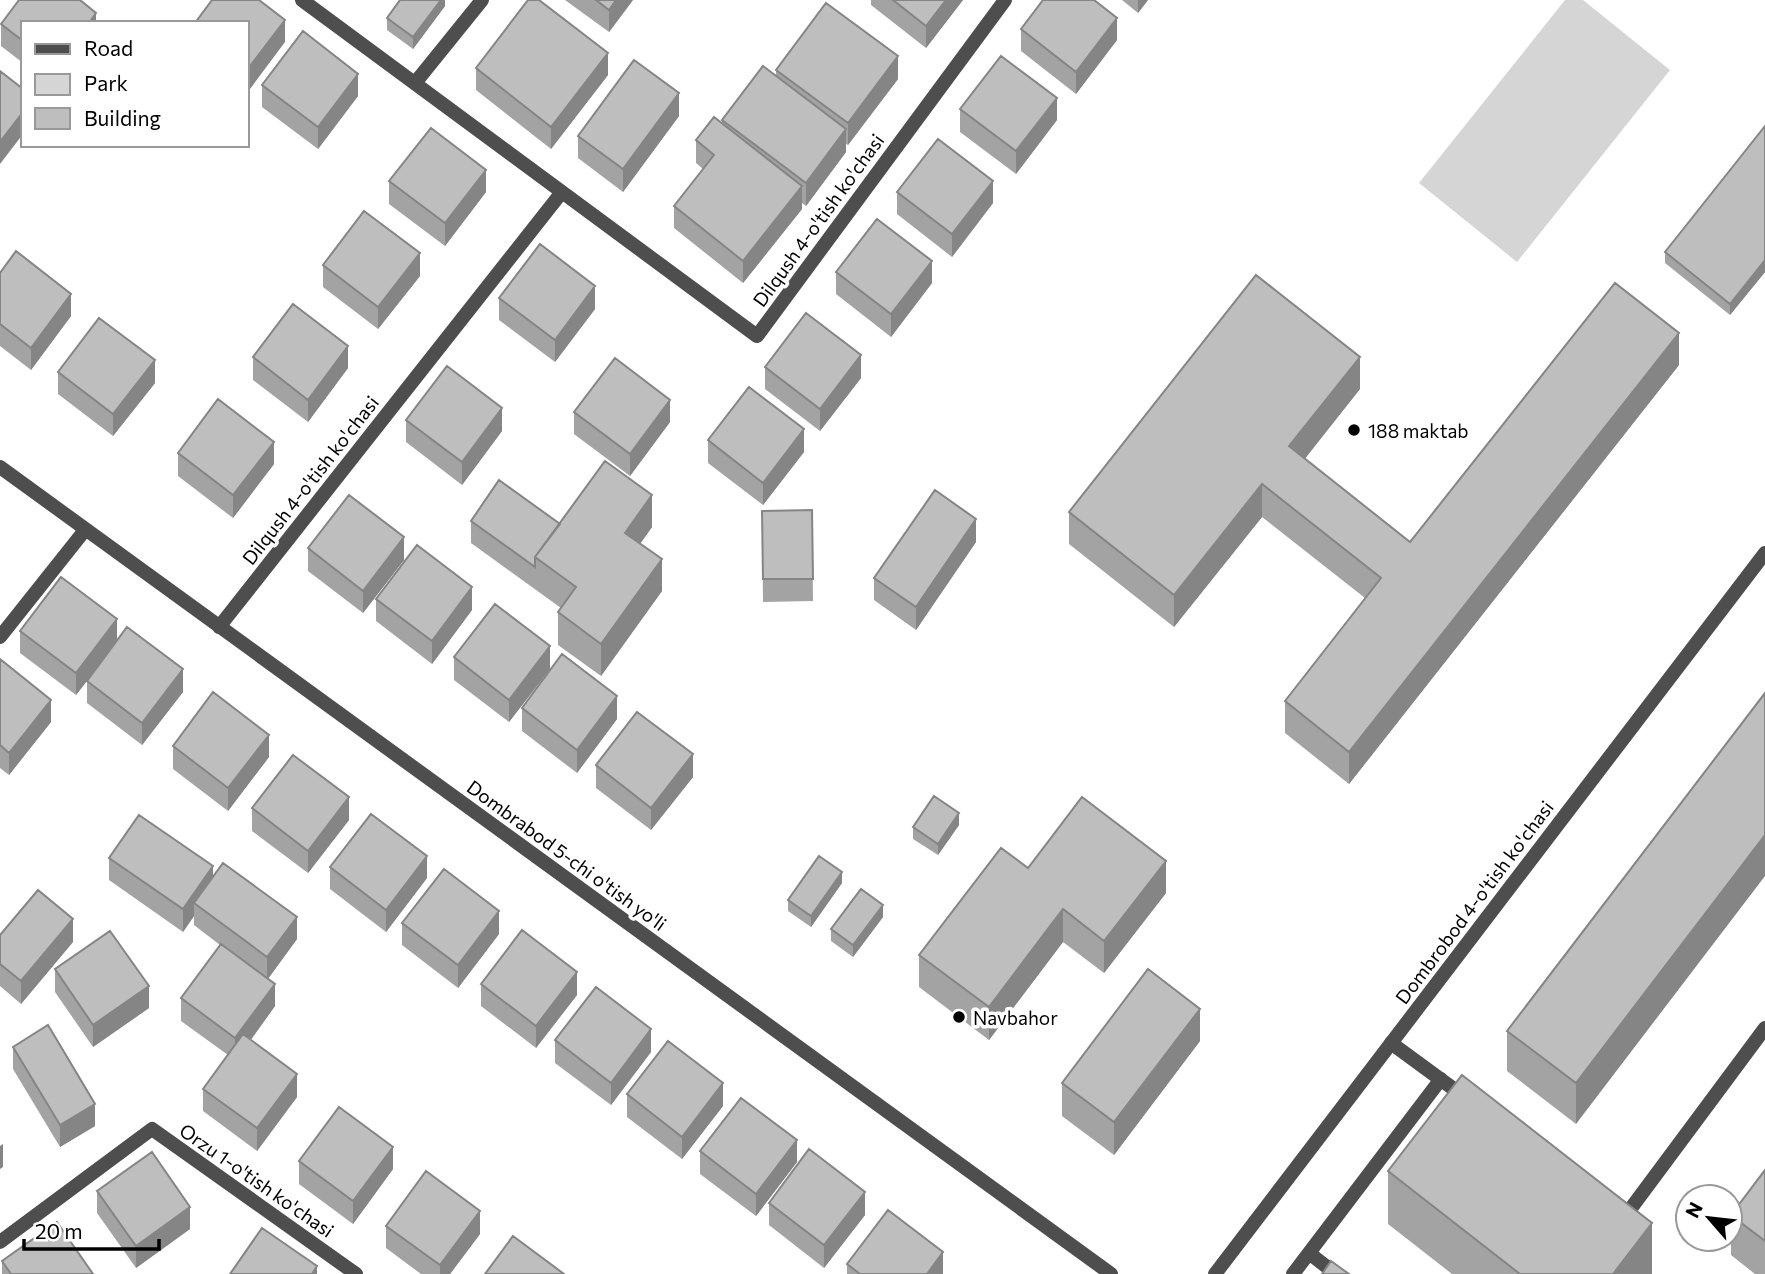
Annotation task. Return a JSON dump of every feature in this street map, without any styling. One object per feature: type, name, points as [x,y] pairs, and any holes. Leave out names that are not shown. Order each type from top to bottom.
[{"type":"street","name":"Dilqush 4-o'tish ko'chasi","points":[[302,0],[757,336],[1004,0]]},
{"type":"street","points":[[415,83],[481,0]]},
{"type":"street","name":"Dilqush 4-o'tish ko'chasi","points":[[219,627],[562,192]]},
{"type":"street","name":"Dombrabod 5-chi o'tish yo'li","points":[[0,467],[1111,1274]]},
{"type":"street","points":[[0,637],[85,530]]},
{"type":"street","name":"Dombrobod 4-o'tish ko'chasi","points":[[1215,1274],[1765,553]]},
{"type":"street","points":[[1604,1199],[1626,1215],[1765,1028]]},
{"type":"street","points":[[1391,1043],[1474,1103]]},
{"type":"street","points":[[1293,1274],[1441,1079]]},
{"type":"street","name":"Orzu 1-o'tish ko'chasi","points":[[0,1242],[152,1129],[356,1274]]},
{"type":"street","points":[[1309,1253],[1336,1274]]},
{"type":"green space","points":[[1565,0],[1583,0],[1670,70],[1517,262],[1419,183]]},
{"type":"building","points":[[19,0],[80,0],[96,13],[90,21],[21,21],[21,39],[1,24]]},
{"type":"building","points":[[212,0],[259,0],[285,20],[248,69],[248,21],[196,21]]},
{"type":"building","points":[[400,0],[441,0],[413,37],[387,18]]},
{"type":"building","points":[[528,0],[539,0],[608,53],[551,127],[476,68]]},
{"type":"building","points":[[596,0],[616,0],[609,10]]},
{"type":"building","points":[[893,0],[946,0],[926,26]]},
{"type":"building","points":[[1043,0],[1094,0],[1117,18],[1076,72],[1021,29]]},
{"type":"building","points":[[826,3],[898,56],[848,123],[776,70]]},
{"type":"building","points":[[303,31],[358,74],[318,127],[262,85]]},
{"type":"building","points":[[1001,56],[1057,98],[1016,151],[960,109]]},
{"type":"building","points":[[634,60],[679,93],[623,169],[578,136]]},
{"type":"building","points":[[763,66],[846,129],[806,183],[722,120]]},
{"type":"building","points":[[0,71],[21,87],[21,115],[0,142]]},
{"type":"building","points":[[714,117],[802,186],[743,261],[674,206],[714,155],[696,140]]},
{"type":"building","points":[[1765,126],[1765,260],[1730,304],[1665,252]]},
{"type":"building","points":[[431,128],[486,170],[445,223],[389,181]]},
{"type":"building","points":[[938,139],[993,181],[952,234],[897,192]]},
{"type":"building","points":[[364,211],[420,253],[378,307],[323,265]]},
{"type":"building","points":[[877,219],[932,261],[891,314],[836,272]]},
{"type":"building","points":[[540,244],[595,286],[555,340],[499,298]]},
{"type":"building","points":[[16,251],[71,294],[31,348],[0,324],[0,273]]},
{"type":"building","points":[[1256,275],[1360,357],[1289,446],[1410,542],[1615,283],[1679,333],[1349,752],[1285,701],[1381,578],[1262,484],[1174,595],[1069,512]]},
{"type":"building","points":[[293,304],[348,346],[308,400],[253,357]]},
{"type":"building","points":[[806,313],[861,355],[820,409],[765,367]]},
{"type":"building","points":[[99,318],[155,360],[113,414],[58,372]]},
{"type":"building","points":[[615,358],[670,400],[630,454],[574,412]]},
{"type":"building","points":[[447,366],[502,408],[462,462],[406,420]]},
{"type":"building","points":[[749,387],[804,429],[763,483],[708,440]]},
{"type":"building","points":[[218,399],[274,442],[233,495],[178,453]]},
{"type":"building","points":[[605,461],[652,495],[625,533],[662,559],[601,644],[558,612],[576,587],[535,557]]},
{"type":"building","points":[[499,480],[560,524],[535,557],[535,567],[471,521]]},
{"type":"building","points":[[935,490],[976,519],[916,607],[874,578]]},
{"type":"building","points":[[349,495],[404,537],[363,591],[308,548]]},
{"type":"building","points":[[812,510],[813,579],[763,579],[762,511]]},
{"type":"building","points":[[417,545],[472,587],[432,641],[376,599]]},
{"type":"building","points":[[61,577],[117,619],[76,673],[20,631]]},
{"type":"building","points":[[495,604],[550,646],[509,700],[454,657]]},
{"type":"building","points":[[127,627],[183,669],[142,723],[87,681]]},
{"type":"building","points":[[562,654],[617,696],[577,750],[522,708]]},
{"type":"building","points":[[0,659],[51,700],[9,753],[0,745]]},
{"type":"building","points":[[213,692],[269,735],[228,788],[173,746]]},
{"type":"building","points":[[1765,693],[1765,835],[1576,1083],[1507,1031]]},
{"type":"building","points":[[637,712],[693,754],[651,808],[596,765]]},
{"type":"building","points":[[293,755],[349,797],[308,851],[252,808]]},
{"type":"building","points":[[934,796],[959,813],[938,844],[913,827]]},
{"type":"building","points":[[1082,797],[1166,861],[1104,941],[1063,909],[989,1007],[919,955],[1001,848],[1028,868]]},
{"type":"building","points":[[371,814],[427,856],[386,910],[330,867]]},
{"type":"building","points":[[139,815],[213,866],[183,909],[109,858]]},
{"type":"building","points":[[819,856],[842,872],[811,916],[788,900]]},
{"type":"building","points":[[223,863],[297,917],[267,957],[194,903]]},
{"type":"building","points":[[444,869],[499,911],[458,965],[402,923]]},
{"type":"building","points":[[861,889],[883,905],[853,945],[831,929]]},
{"type":"building","points":[[38,890],[73,919],[21,981],[0,964],[0,935]]},
{"type":"building","points":[[522,930],[577,972],[536,1026],[481,984]]},
{"type":"building","points":[[110,931],[149,986],[93,1025],[55,969]]},
{"type":"building","points":[[221,944],[275,984],[235,1038],[181,998]]},
{"type":"building","points":[[1148,969],[1200,1009],[1114,1122],[1062,1083]]},
{"type":"building","points":[[596,987],[651,1029],[611,1083],[555,1040]]},
{"type":"building","points":[[48,1025],[95,1104],[60,1125],[13,1047]]},
{"type":"building","points":[[243,1034],[297,1074],[257,1128],[203,1089]]},
{"type":"building","points":[[668,1041],[723,1083],[682,1137],[627,1094]]},
{"type":"building","points":[[1462,1075],[1652,1223],[1613,1274],[1520,1274],[1388,1171]]},
{"type":"building","points":[[741,1098],[797,1140],[756,1194],[700,1151]]},
{"type":"building","points":[[339,1107],[393,1147],[353,1201],[299,1161]]},
{"type":"building","points":[[809,1149],[865,1192],[824,1245],[769,1203]]},
{"type":"building","points":[[152,1152],[190,1207],[136,1246],[97,1191]]},
{"type":"building","points":[[1765,1170],[1765,1241],[1744,1225],[1744,1198]]},
{"type":"building","points":[[426,1171],[480,1211],[440,1265],[386,1226]]},
{"type":"building","points":[[888,1210],[943,1252],[927,1274],[860,1274],[847,1264]]},
{"type":"building","points":[[57,1222],[93,1274],[11,1274],[2,1261]]},
{"type":"building","points":[[262,1228],[317,1266],[312,1274],[230,1274]]},
{"type":"building","points":[[513,1236],[564,1274],[485,1274]]},
{"type":"building","points":[[1331,1261],[1349,1274],[1322,1274]]},
{"type":"place","name":"188 maktab","points":[[1354,430]]},
{"type":"place","name":"Navbahor","points":[[959,1017]]}]
